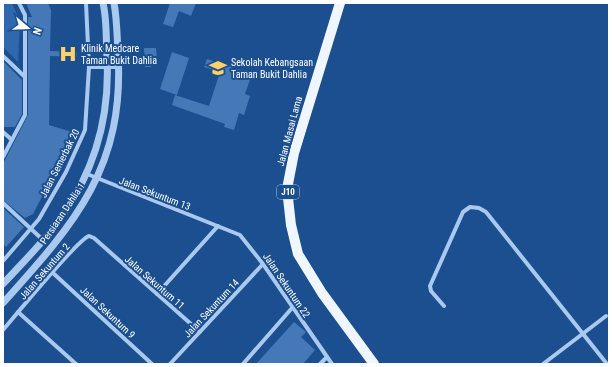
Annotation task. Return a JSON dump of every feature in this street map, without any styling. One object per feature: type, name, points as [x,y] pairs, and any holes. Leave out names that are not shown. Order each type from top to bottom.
[{"type":"main road","name":"Jalan Masai Lama","points":[[340,3],[294,153],[287,189],[291,225],[298,254],[322,293],[374,364]]},
{"type":"street","points":[[3,157],[25,115],[25,15],[19,3]]},
{"type":"street","name":"Jalan Semerbak 20","points":[[3,261],[32,229],[66,172],[85,130],[89,67],[86,3]]},
{"type":"street","name":"Persiaran Dahlia 1","points":[[3,284],[60,219],[87,174],[96,152],[108,90],[108,67],[103,3]]},
{"type":"street","name":"Persiaran Dahlia 1","points":[[3,303],[46,254],[70,223],[97,179],[112,138],[118,107],[119,68],[114,3]]},
{"type":"street","points":[[3,56],[25,78]]},
{"type":"street","points":[[89,67],[119,68]]},
{"type":"street","points":[[3,132],[12,140]]},
{"type":"street","name":"Jalan Sekuntum 13","points":[[87,174],[218,226]]},
{"type":"street","points":[[3,203],[43,240]]},
{"type":"street","points":[[444,306],[431,291],[430,286],[463,212],[470,207],[475,207],[486,212],[607,364]]},
{"type":"street","points":[[157,294],[218,226]]},
{"type":"street","name":"Jalan Sekuntum 22","points":[[218,226],[243,238],[263,264],[332,364]]},
{"type":"street","name":"Jalan Sekuntum 2","points":[[3,330],[86,237],[91,236],[100,244]]},
{"type":"street","name":"Jalan Sekuntum 11","points":[[100,244],[200,332]]},
{"type":"street","name":"Jalan Sekuntum 14","points":[[170,364],[263,264]]},
{"type":"street","name":"Jalan Sekuntum 9","points":[[54,272],[152,364]]},
{"type":"street","points":[[243,364],[292,308]]},
{"type":"street","points":[[18,312],[76,364]]},
{"type":"street","points":[[543,364],[606,316]]},
{"type":"street","points":[[320,364],[327,357]]},
{"type":"shaded area","points":[[3,3],[12,3],[20,21],[18,62],[3,47]]},
{"type":"building","points":[[26,3],[48,3],[51,10],[50,51],[77,52],[77,57],[50,56],[49,125],[72,132],[73,137],[33,214],[25,218],[3,200],[3,164],[28,115],[28,17],[32,17]]},
{"type":"building","points":[[170,3],[196,3],[191,16],[179,11],[173,27],[163,24]]},
{"type":"building","points":[[144,48],[156,48],[157,59],[151,60],[151,67],[145,67]]},
{"type":"building","points":[[172,52],[189,58],[177,95],[160,89]]},
{"type":"building","points":[[207,59],[252,74],[245,94],[250,96],[244,115],[239,113],[234,130],[224,127],[225,124],[172,105],[175,95],[209,106],[220,72],[204,67]]},
{"type":"building","points":[[3,61],[22,80],[22,114],[15,127],[3,127]]},
{"type":"building","points":[[3,208],[24,227],[6,247],[3,244]]},
{"type":"building","points":[[294,322],[306,332],[301,337],[315,350],[303,364],[256,364]]},
{"type":"place","name":"Klinik Medcare Taman Bukit Dahlia","points":[[68,54]]},
{"type":"place","name":"Sekolah Kebangsaan Taman Bukit Dahlia","points":[[218,68]]}]
